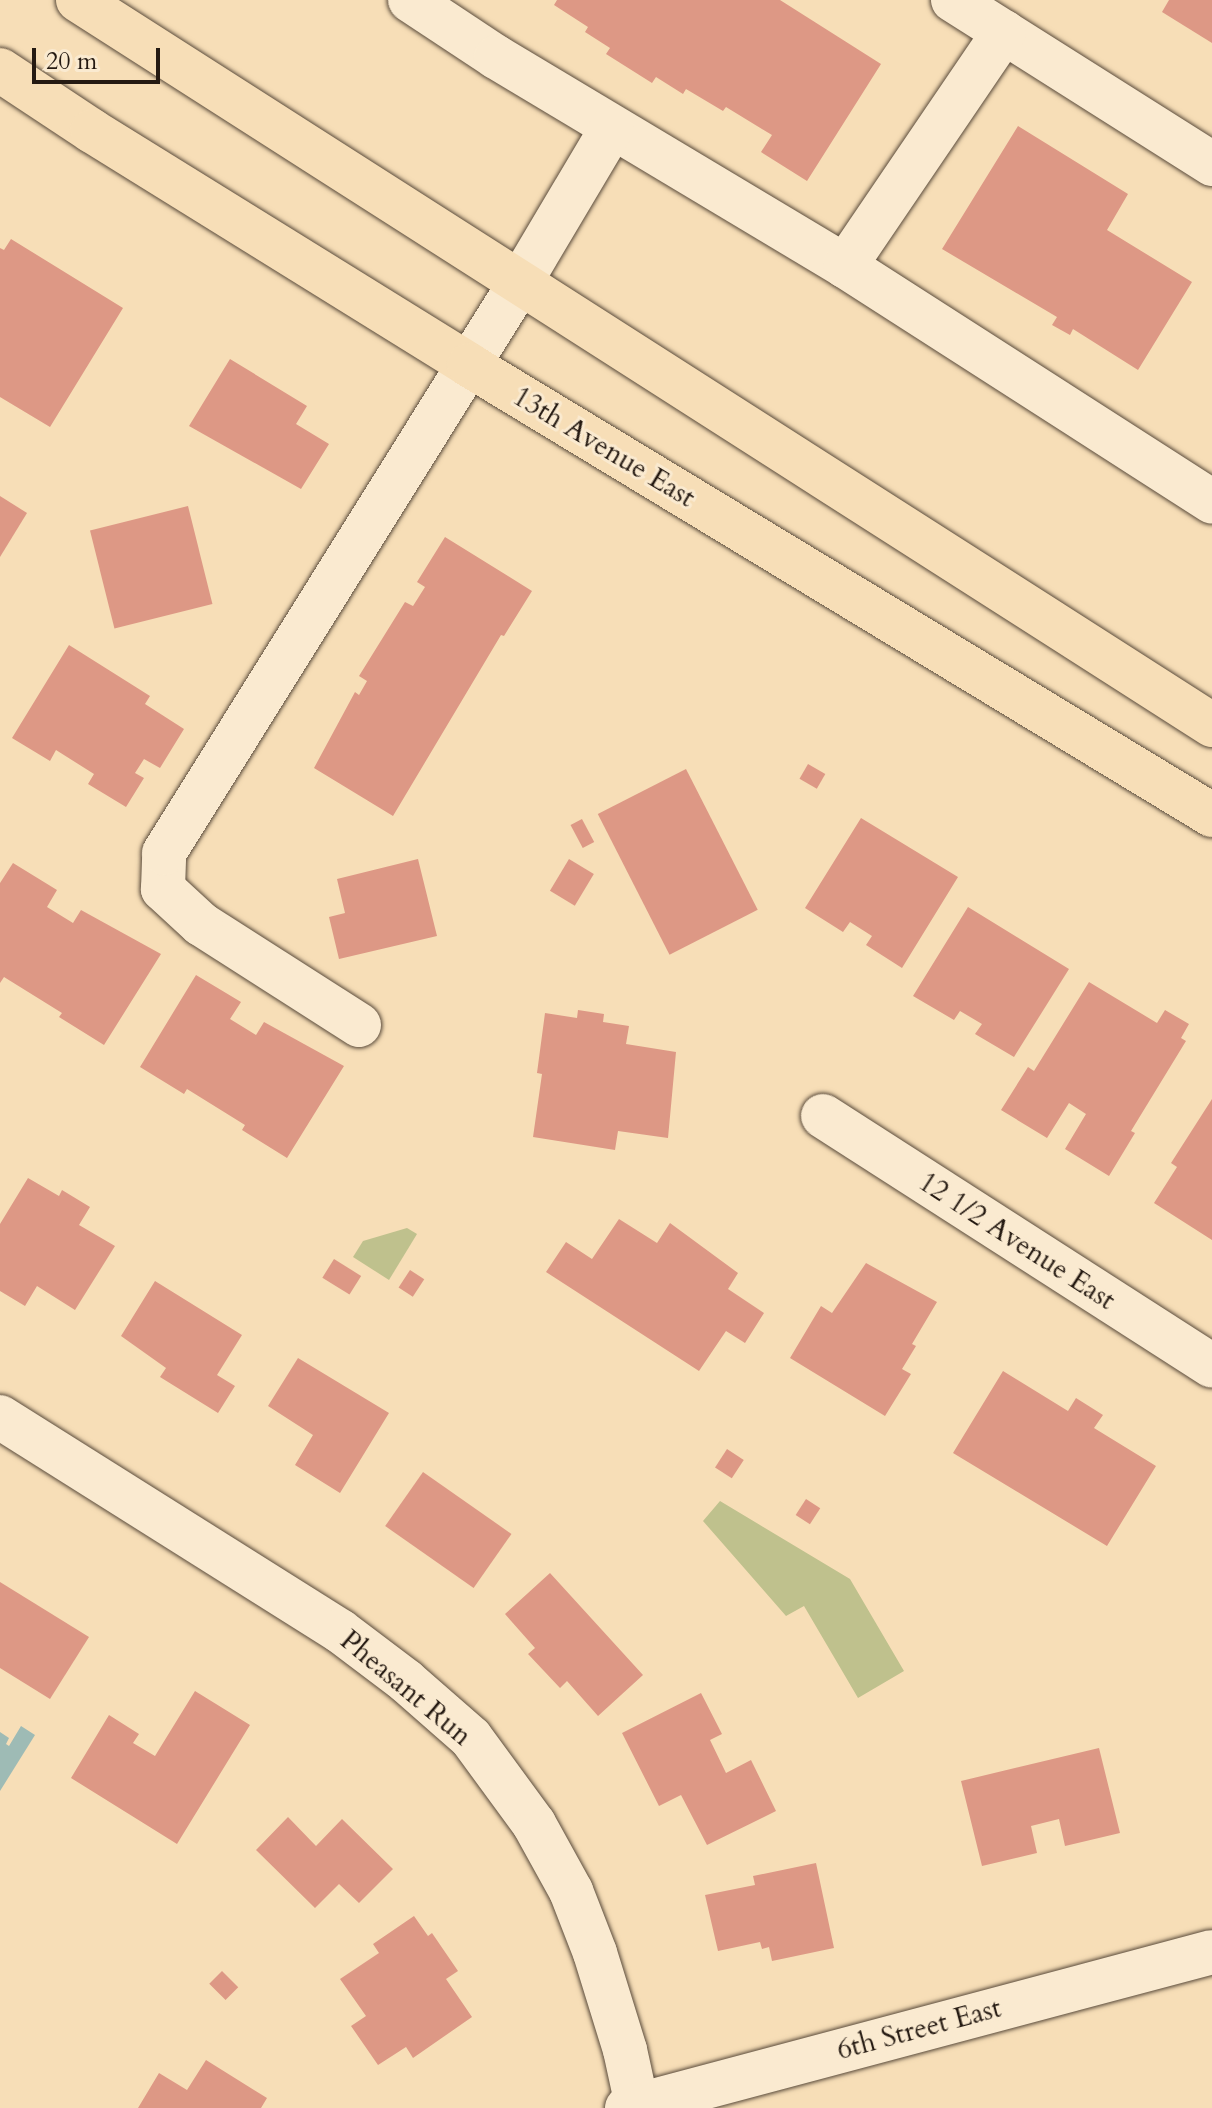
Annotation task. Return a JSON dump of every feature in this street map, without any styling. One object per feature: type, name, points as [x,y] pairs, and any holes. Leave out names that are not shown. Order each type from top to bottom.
[{"type":"main road","points":[[78,0],[1212,725]]},
{"type":"main road","name":"13th Avenue East","points":[[0,70],[92,131],[469,365],[1212,815]]},
{"type":"street","points":[[410,0],[612,128],[845,266],[1212,502]]},
{"type":"street","points":[[953,0],[1212,164]]},
{"type":"street","points":[[845,266],[1004,32]]},
{"type":"street","points":[[359,1025],[201,924],[163,889],[164,853],[521,281],[612,128]]},
{"type":"street","name":"12 1/2 Avenue East","points":[[823,1116],[1212,1366]]},
{"type":"street","name":"Pheasant Run","points":[[0,1417],[340,1631],[406,1681],[471,1738],[534,1824],[571,1891],[595,1953],[625,2050],[632,2107]]},
{"type":"street","name":"6th Street East","points":[[632,2107],[1212,1952]]},
{"type":"green space","points":[[407,1228],[417,1234],[389,1280],[353,1257],[363,1241]]},
{"type":"green space","points":[[720,1501],[850,1579],[904,1671],[858,1698],[804,1606],[786,1616],[703,1521]]},
{"type":"water","points":[[21,1726],[35,1735],[0,1791],[0,1732],[9,1738],[6,1744],[9,1746]]},
{"type":"building","points":[[557,0],[780,0],[881,64],[807,181],[761,152],[772,135],[726,107],[723,111],[686,89],[683,94],[656,77],[652,83],[606,54],[610,48],[585,32],[588,27],[554,5]]},
{"type":"building","points":[[1169,0],[1212,0],[1212,43],[1162,12]]},
{"type":"building","points":[[1018,126],[1128,194],[1107,230],[1192,282],[1138,370],[1073,329],[1070,335],[1052,325],[1057,317],[942,249]]},
{"type":"building","points":[[11,239],[123,308],[50,427],[0,397],[0,248],[4,250]]},
{"type":"building","points":[[230,359],[307,406],[296,424],[329,444],[301,489],[189,426]]},
{"type":"building","points":[[0,496],[27,513],[0,557]]},
{"type":"building","points":[[188,506],[212,604],[114,628],[90,530]]},
{"type":"building","points":[[445,537],[532,591],[504,636],[501,635],[393,816],[314,768],[355,692],[359,695],[367,681],[359,676],[405,602],[413,606],[425,587],[417,582]]},
{"type":"building","points":[[69,645],[150,696],[145,704],[184,729],[160,768],[144,759],[135,773],[144,778],[126,807],[88,784],[94,774],[56,750],[50,761],[12,738]]},
{"type":"building","points":[[808,764],[825,774],[817,789],[800,779]]},
{"type":"building","points":[[686,769],[758,910],[670,955],[598,814]]},
{"type":"building","points":[[861,818],[958,877],[902,968],[866,945],[872,936],[850,922],[843,932],[805,908]]},
{"type":"building","points":[[582,819],[594,842],[583,848],[571,825]]},
{"type":"building","points":[[418,859],[437,936],[339,959],[329,917],[345,913],[337,879]]},
{"type":"building","points":[[569,859],[594,874],[575,906],[550,891]]},
{"type":"building","points":[[13,863],[57,890],[47,907],[73,923],[81,910],[161,954],[104,1045],[59,1017],[62,1013],[4,977],[0,983],[0,883]]},
{"type":"building","points":[[968,907],[1069,969],[1014,1057],[975,1034],[982,1024],[960,1011],[954,1020],[913,996]]},
{"type":"building","points":[[196,975],[241,1002],[230,1019],[256,1035],[264,1022],[344,1066],[287,1158],[242,1130],[245,1125],[187,1089],[184,1094],[140,1067]]},
{"type":"building","points":[[1089,982],[1157,1023],[1165,1010],[1189,1024],[1181,1038],[1186,1041],[1131,1131],[1135,1133],[1109,1176],[1065,1149],[1086,1114],[1069,1103],[1047,1138],[1001,1110],[1028,1067],[1034,1071]]},
{"type":"building","points":[[578,1010],[604,1014],[603,1022],[629,1026],[626,1044],[676,1052],[668,1138],[618,1131],[615,1150],[533,1137],[542,1074],[537,1073],[545,1013],[577,1018]]},
{"type":"building","points":[[1212,1099],[1212,1240],[1154,1203],[1177,1167],[1171,1163]]},
{"type":"building","points":[[28,1178],[59,1196],[62,1190],[90,1207],[79,1225],[115,1246],[75,1310],[37,1286],[25,1306],[0,1291],[0,1224]]},
{"type":"building","points":[[619,1219],[657,1243],[670,1223],[738,1273],[728,1289],[764,1313],[745,1343],[726,1331],[699,1371],[546,1272],[566,1242],[592,1259]]},
{"type":"building","points":[[334,1259],[361,1276],[349,1295],[322,1278]]},
{"type":"building","points":[[866,1263],[937,1302],[912,1344],[916,1346],[902,1369],[911,1374],[885,1416],[790,1358],[821,1306],[832,1313]]},
{"type":"building","points":[[410,1270],[424,1279],[413,1297],[399,1288]]},
{"type":"building","points":[[155,1281],[242,1335],[217,1375],[235,1386],[218,1413],[160,1377],[166,1368],[121,1336]]},
{"type":"building","points":[[298,1358],[389,1413],[340,1493],[295,1465],[313,1435],[268,1406]]},
{"type":"building","points":[[1003,1371],[1068,1411],[1076,1398],[1103,1415],[1094,1428],[1156,1466],[1107,1546],[953,1453]]},
{"type":"building","points":[[727,1449],[744,1460],[732,1478],[715,1467]]},
{"type":"building","points":[[423,1472],[511,1534],[474,1588],[385,1526]]},
{"type":"building","points":[[806,1499],[820,1508],[810,1524],[796,1515]]},
{"type":"building","points":[[550,1573],[643,1675],[598,1716],[567,1681],[560,1688],[528,1654],[535,1648],[505,1614]]},
{"type":"building","points":[[0,1582],[89,1637],[50,1699],[0,1668]]},
{"type":"building","points":[[195,1691],[250,1725],[177,1844],[71,1778],[109,1715],[139,1734],[133,1743],[155,1756]]},
{"type":"building","points":[[701,1693],[722,1734],[710,1740],[726,1773],[751,1760],[776,1811],[707,1845],[681,1795],[659,1806],[622,1733]]},
{"type":"building","points":[[1099,1748],[1120,1833],[1065,1846],[1059,1819],[1031,1826],[1037,1853],[982,1866],[961,1781]]},
{"type":"building","points":[[288,1817],[316,1846],[342,1819],[393,1869],[359,1903],[339,1884],[315,1908],[256,1850]]},
{"type":"building","points":[[816,1863],[834,1948],[772,1961],[769,1947],[762,1949],[760,1942],[718,1951],[705,1895],[755,1885],[753,1876]]},
{"type":"building","points":[[414,1916],[428,1936],[432,1933],[458,1971],[446,1979],[472,2017],[413,2058],[406,2047],[378,2065],[351,2026],[366,2016],[340,1979],[379,1953],[373,1944]]},
{"type":"building","points":[[222,1971],[238,1987],[226,2000],[209,1984]]},
{"type":"building","points":[[206,2060],[267,2098],[261,2108],[138,2108],[159,2073],[187,2090]]}]
